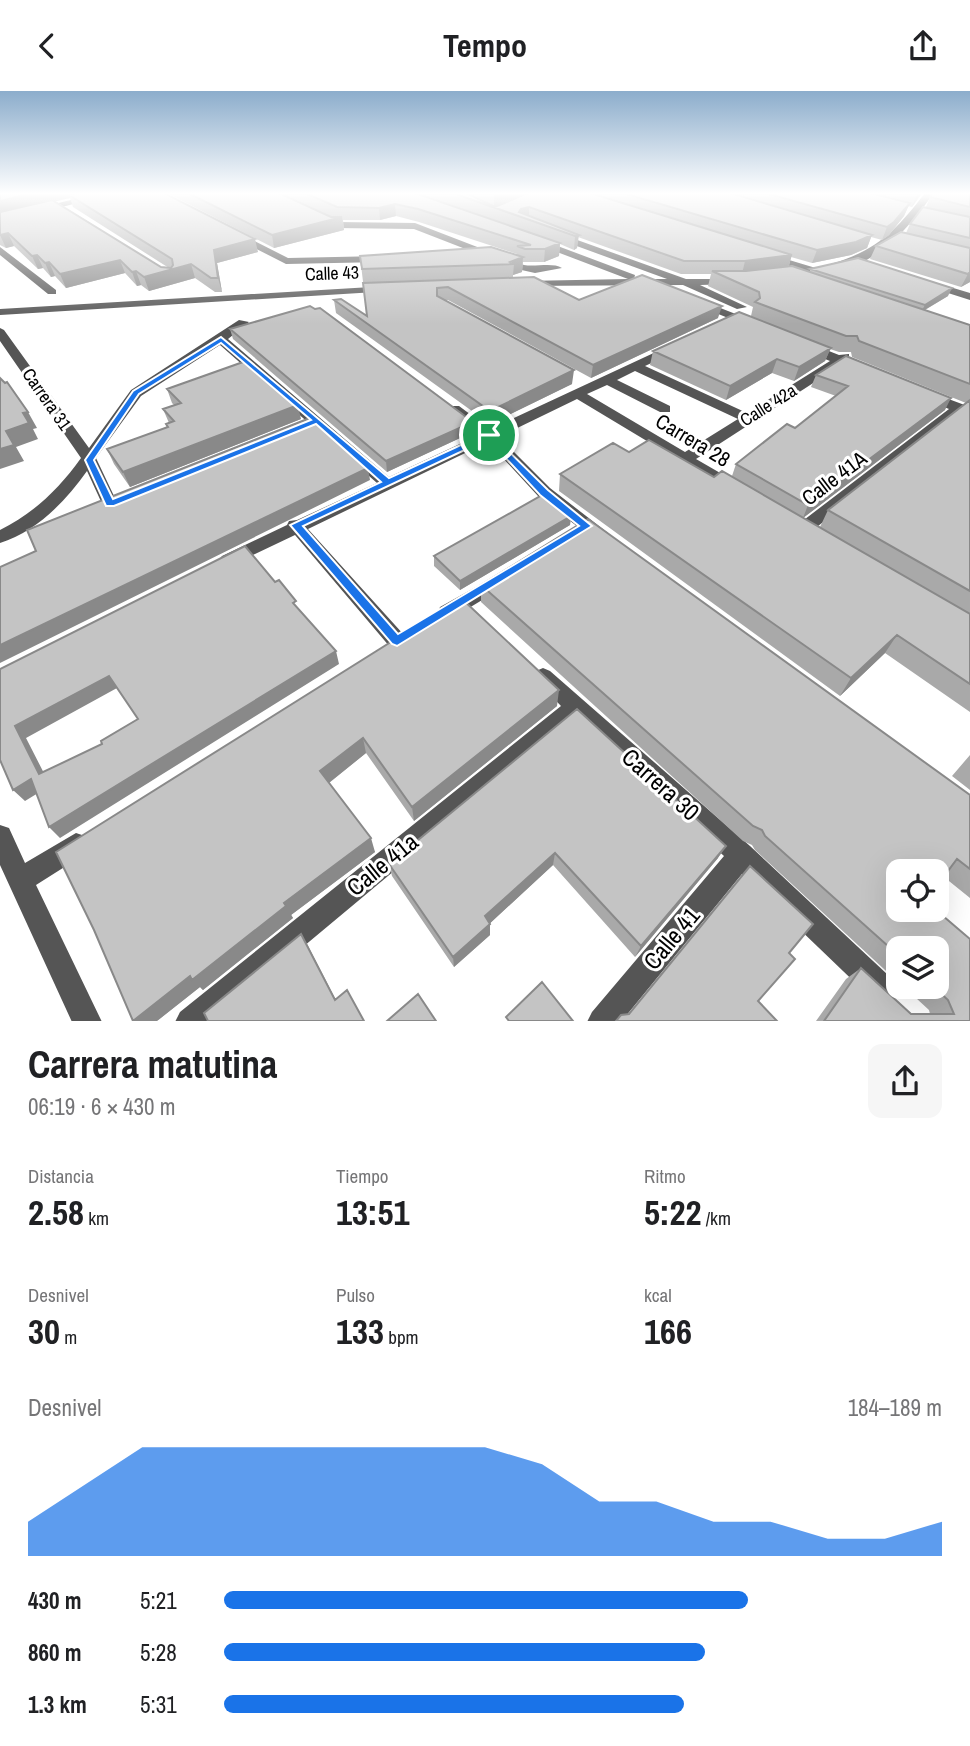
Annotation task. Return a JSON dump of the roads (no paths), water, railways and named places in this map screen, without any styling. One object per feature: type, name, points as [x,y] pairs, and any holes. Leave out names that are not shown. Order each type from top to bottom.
[{"type":"street","points":[[238,236],[286,261],[396,258]]},
{"type":"street","points":[[443,236],[521,267],[557,268]]},
{"type":"street","points":[[527,238],[736,317],[762,322],[749,311],[683,281],[559,236]]},
{"type":"street","points":[[814,284],[788,275],[855,260],[897,236]]},
{"type":"street","points":[[894,239],[907,242]]},
{"type":"street","points":[[870,243],[883,246]]},
{"type":"street","points":[[565,252],[583,245]]},
{"type":"street","points":[[0,250],[52,292]]},
{"type":"street","points":[[464,255],[491,254]]},
{"type":"street","points":[[762,255],[815,271]]},
{"type":"street","points":[[855,260],[868,264]]},
{"type":"street","points":[[515,284],[742,280]]},
{"type":"street","points":[[919,281],[970,297]]},
{"type":"street","name":"Calle 43","points":[[0,312],[302,292],[405,288]]},
{"type":"street","points":[[723,323],[749,311]]},
{"type":"street","points":[[0,537],[24,525],[64,493],[136,393],[243,322]]},
{"type":"street","name":"Carrera 31","points":[[0,332],[90,460],[110,504],[136,493]]},
{"type":"street","points":[[800,338],[876,370]]},
{"type":"street","points":[[221,339],[311,423],[387,483]]},
{"type":"street","points":[[209,569],[295,525],[489,435],[582,386],[606,379],[685,342]]},
{"type":"street","name":"Calle 42a","points":[[685,459],[845,357]]},
{"type":"street","name":"Carrera 28","points":[[635,366],[746,418]]},
{"type":"street","points":[[606,379],[665,409]]},
{"type":"street","points":[[913,385],[966,408]]},
{"type":"street","name":"Carrera 28","points":[[582,386],[685,459],[755,501]]},
{"type":"street","points":[[447,403],[489,435],[581,530],[621,551]]},
{"type":"street","name":"Calle 41A","points":[[802,530],[966,408]]},
{"type":"street","points":[[295,525],[402,637],[373,656]]},
{"type":"street","points":[[431,621],[520,568]]},
{"type":"street","points":[[465,602],[485,621]]},
{"type":"street","name":"Carrera 30","points":[[525,659],[741,855],[898,1003]]},
{"type":"street","name":"Calle 41a","points":[[190,1021],[575,707]]},
{"type":"street","points":[[20,881],[91,836]]},
{"type":"street","points":[[0,837],[87,1021]]},
{"type":"street","name":"Calle 41","points":[[602,1021],[741,855]]}]
